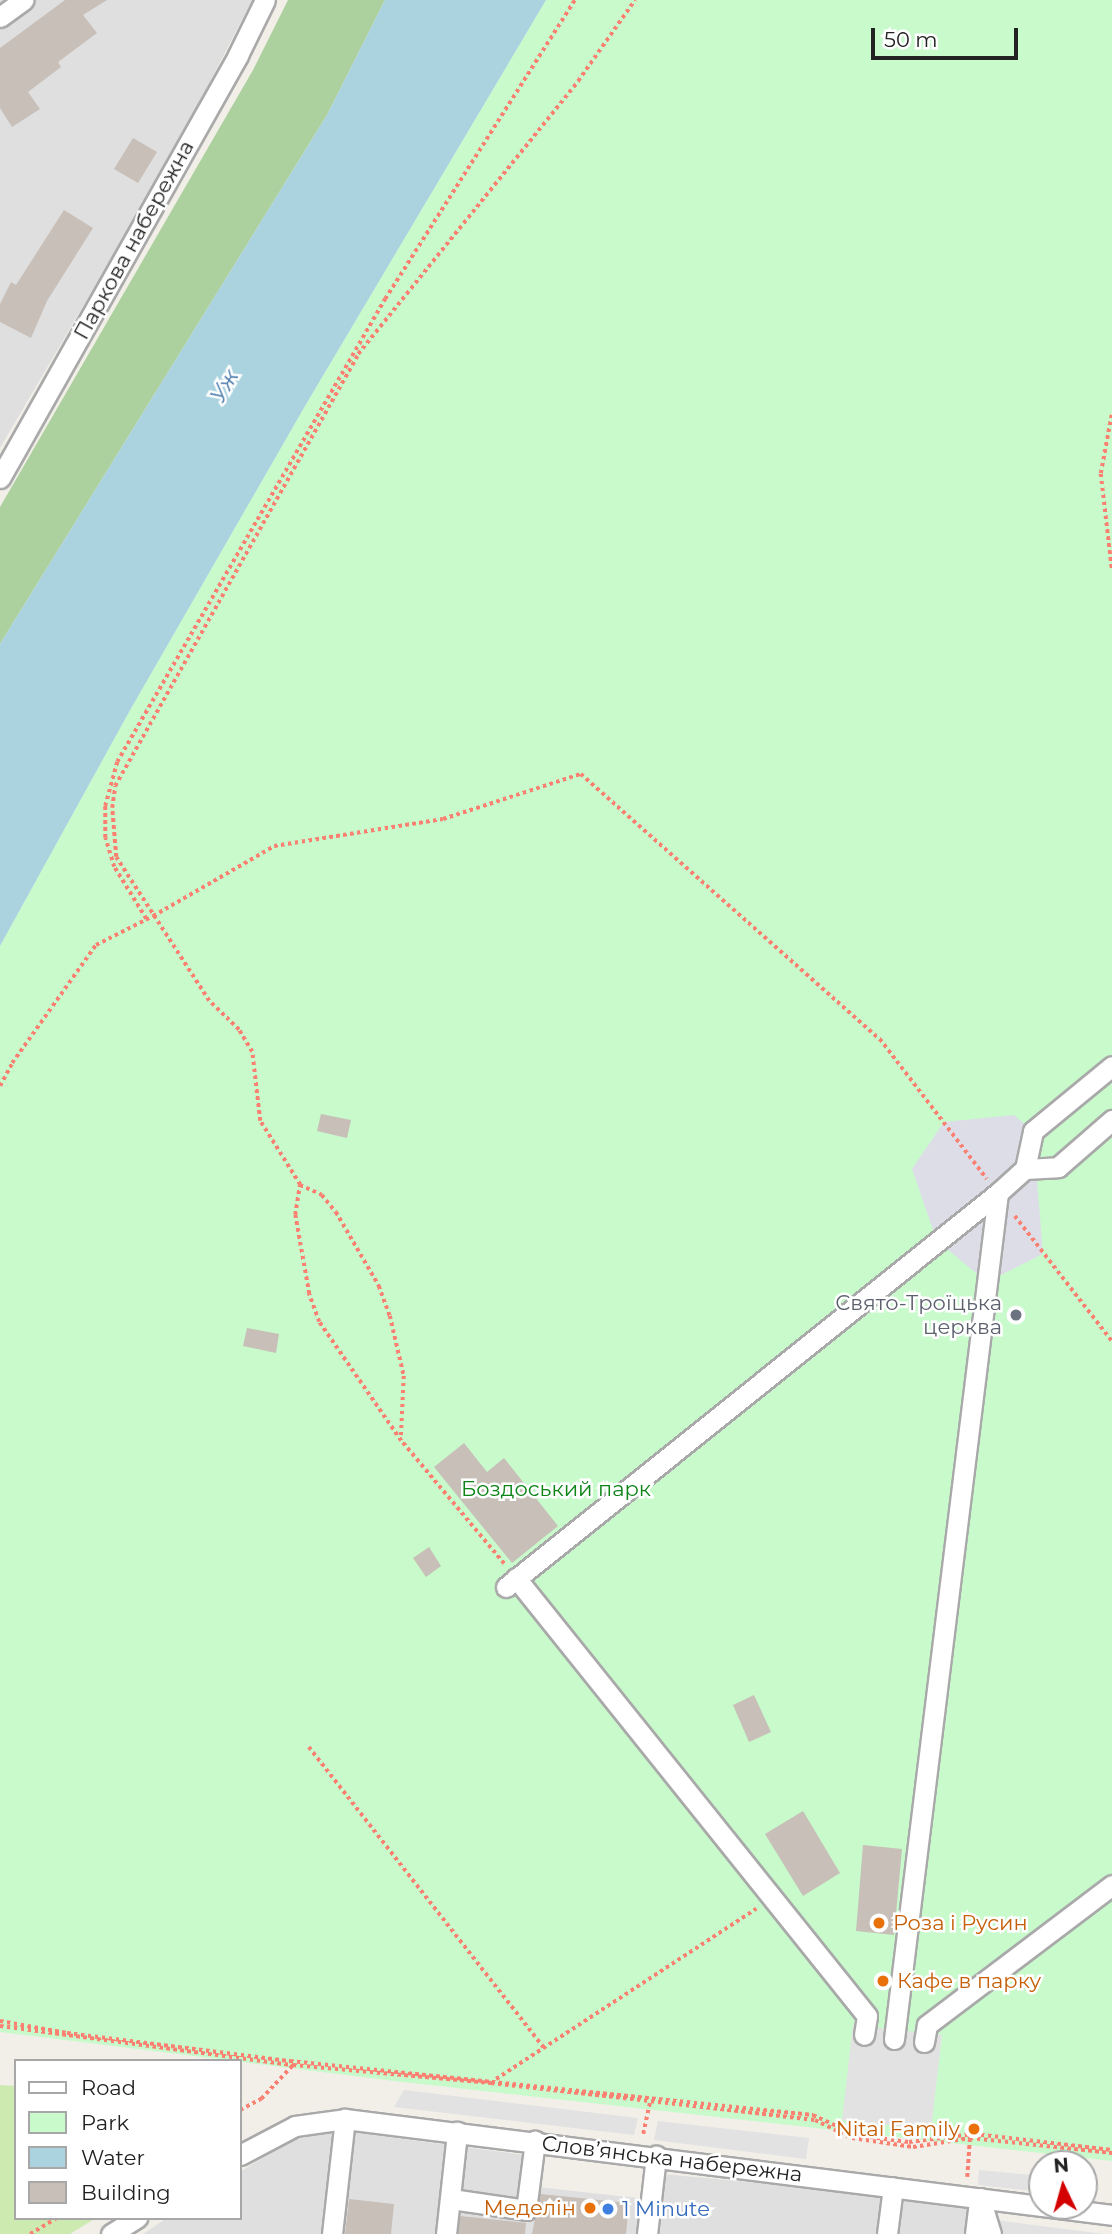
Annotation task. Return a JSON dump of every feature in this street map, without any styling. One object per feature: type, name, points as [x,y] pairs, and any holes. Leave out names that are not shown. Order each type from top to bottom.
[{"type":"street","points":[[0,17],[23,0]]},
{"type":"street","name":"Паркова набережна","points":[[0,478],[238,55],[265,0]]},
{"type":"street","points":[[864,2035],[867,2016],[511,1583],[998,1193],[1025,1169],[1033,1130],[1112,1066]]},
{"type":"street","points":[[1025,1169],[1058,1167],[1112,1119]]},
{"type":"street","points":[[894,2039],[998,1193]]},
{"type":"street","points":[[924,2042],[927,2025],[1112,1885]]},
{"type":"street","points":[[332,2234],[345,2119]]},
{"type":"street","name":"Словʼянська набережна","points":[[242,2154],[295,2126],[345,2119],[1112,2215]]},
{"type":"street","points":[[446,2234],[457,2132]]},
{"type":"street","points":[[451,2199],[526,2210],[535,2141]]},
{"type":"street","points":[[647,2234],[656,2156]]},
{"type":"street","points":[[893,2187],[887,2234],[893,2234]]},
{"type":"street","points":[[973,2197],[975,2234]]},
{"type":"street","points":[[973,2197],[991,2234]]},
{"type":"street","points":[[111,2234],[134,2220]]},
{"type":"path","points":[[146,919],[114,867],[105,838],[105,807],[117,762],[384,299],[575,0]]},
{"type":"path","points":[[401,1441],[404,1376],[390,1316],[379,1286],[336,1212],[322,1195],[300,1185],[260,1121],[253,1052],[239,1030],[209,1001],[116,857],[112,808],[116,786],[358,354],[578,81],[635,0]]},
{"type":"path","points":[[1112,415],[1101,474],[1112,569]]},
{"type":"path","points":[[0,1086],[12,1063],[96,945],[153,916],[274,846],[443,819],[581,774],[880,1039],[1112,1341]]},
{"type":"path","points":[[300,1185],[295,1215],[309,1294],[318,1322],[401,1441],[511,1583]]},
{"type":"path","points":[[309,1747],[544,2048]]},
{"type":"path","points":[[493,2082],[772,1899]]},
{"type":"path","points":[[0,2023],[293,2065],[493,2082],[815,2120],[852,2138],[913,2147],[970,2138],[1112,2152]]},
{"type":"path","points":[[0,2023],[290,2061],[813,2115],[856,2135],[909,2142],[974,2134],[1112,2152]]},
{"type":"path","points":[[242,2109],[261,2099],[293,2065]]},
{"type":"path","points":[[643,2134],[650,2101]]},
{"type":"path","points":[[970,2138],[973,2197]]},
{"type":"path","points":[[30,2234],[54,2220]]},
{"type":"shaded area","points":[[0,0],[252,0],[177,146],[0,448]]},
{"type":"shaded area","points":[[1014,1115],[1033,1131],[1043,1254],[987,1282],[937,1241],[912,1169],[944,1122]]},
{"type":"shaded area","points":[[853,2025],[942,2035],[931,2130],[842,2120]]},
{"type":"shaded area","points":[[404,2090],[638,2118],[634,2135],[394,2107]]},
{"type":"shaded area","points":[[658,2121],[809,2138],[806,2159],[654,2140]]},
{"type":"shaded area","points":[[334,2130],[525,2155],[528,2186],[646,2199],[644,2234],[143,2234],[164,2220],[242,2220],[242,2171],[290,2141]]},
{"type":"shaded area","points":[[979,2170],[1028,2175],[1028,2190],[978,2185]]},
{"type":"shaded area","points":[[662,2174],[984,2204],[981,2234],[656,2234]]},
{"type":"shaded area","points":[[987,2219],[1104,2234],[985,2234]]},
{"type":"green space","points":[[288,0],[385,0],[327,115],[0,644],[0,507],[253,70]]},
{"type":"green space","name":"Боздоський парк","points":[[546,0],[1112,0],[1112,2161],[1098,2159],[1098,2150],[1028,2152],[394,2081],[242,2062],[242,2059],[217,2059],[0,2032],[0,946],[129,712],[305,406]]},
{"type":"green space","points":[[0,2085],[14,2086],[14,2220],[93,2220],[70,2234],[0,2234]]},
{"type":"water","name":"Уж","points":[[385,0],[546,0],[305,406],[129,712],[0,946],[0,644],[327,115]]},
{"type":"building","points":[[65,0],[107,0],[83,15],[97,33],[58,62],[61,67],[28,92],[40,109],[12,127],[0,108],[0,48]]},
{"type":"building","points":[[133,138],[157,152],[138,183],[114,169]]},
{"type":"building","points":[[64,210],[93,228],[47,301],[31,338],[0,322],[0,304],[11,282],[16,285]]},
{"type":"building","points":[[321,1114],[351,1120],[347,1138],[317,1131]]},
{"type":"building","points":[[247,1328],[279,1334],[276,1353],[243,1346]]},
{"type":"building","points":[[464,1443],[487,1472],[504,1458],[558,1526],[512,1563],[434,1467]]},
{"type":"building","points":[[429,1547],[441,1566],[426,1577],[413,1558]]},
{"type":"building","points":[[754,1695],[771,1732],[749,1742],[733,1705]]},
{"type":"building","points":[[803,1811],[840,1873],[803,1896],[765,1834]]},
{"type":"building","points":[[863,1845],[902,1849],[894,1935],[856,1931]]},
{"type":"building","points":[[540,2194],[629,2203],[626,2234],[532,2234]]},
{"type":"building","points":[[349,2199],[394,2204],[391,2234],[345,2234]]},
{"type":"building","points":[[460,2216],[526,2223],[525,2234],[458,2234]]},
{"type":"place","name":"Свято-Троїцька церква","points":[[1016,1315]]},
{"type":"place","name":"Роза і Русин","points":[[879,1923]]},
{"type":"place","name":"Кафе в парку","points":[[883,1981]]},
{"type":"place","name":"Nitai Family","points":[[974,2129]]},
{"type":"place","name":"Меделін","points":[[590,2208]]},
{"type":"place","name":"1 Minute","points":[[608,2209]]}]
